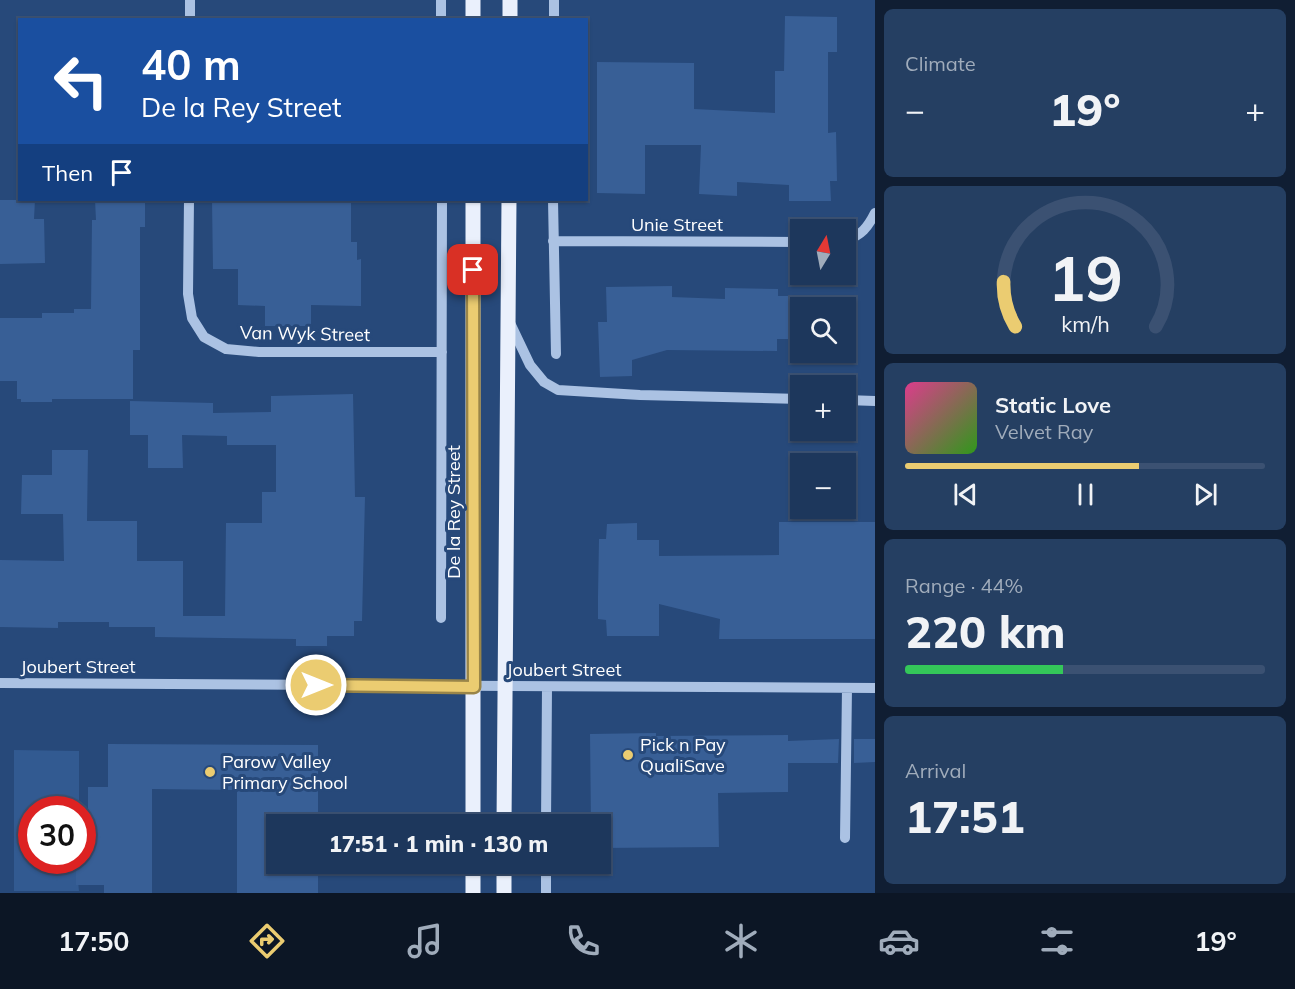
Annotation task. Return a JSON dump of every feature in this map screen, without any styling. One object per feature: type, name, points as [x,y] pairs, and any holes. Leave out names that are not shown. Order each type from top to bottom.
[{"type":"main road","points":[[473,0],[473,18]]},
{"type":"main road","points":[[510,0],[510,18]]},
{"type":"main road","name":"De la Rey Street","points":[[473,201],[473,814]]},
{"type":"main road","points":[[504,814],[509,201]]},
{"type":"main road","points":[[473,874],[473,893]]},
{"type":"main road","points":[[504,874],[504,893]]},
{"type":"street","points":[[190,0],[190,18]]},
{"type":"street","points":[[441,0],[441,18]]},
{"type":"street","points":[[554,0],[554,18]]},
{"type":"street","name":"Van Wyk Street","points":[[189,201],[188,294],[192,318],[204,337],[226,349],[259,352],[442,352]]},
{"type":"street","name":"De la Rey Street","points":[[441,618],[442,201]]},
{"type":"street","points":[[553,201],[556,354]]},
{"type":"street","points":[[856,237],[870,225],[875,213]]},
{"type":"street","name":"Unie Street","points":[[553,241],[790,242]]},
{"type":"street","points":[[508,320],[530,365],[544,381],[558,390],[640,395],[790,399]]},
{"type":"street","points":[[856,400],[875,401]]},
{"type":"street","name":"Joubert Street","points":[[0,683],[875,688]]},
{"type":"street","points":[[546,814],[547,687]]},
{"type":"street","points":[[845,838],[847,688]]},
{"type":"street","points":[[546,874],[546,893]]},
{"type":"shaded area","points":[[14,750],[79,751],[79,796],[18,796],[18,874],[77,874],[79,891],[14,891]]},
{"type":"building","points":[[785,16],[837,17],[837,52],[828,52],[828,133],[836,132],[837,181],[830,181],[831,201],[789,201],[789,185],[737,182],[737,196],[699,194],[701,145],[645,145],[645,194],[597,193],[597,62],[694,63],[694,109],[775,113],[775,71],[784,71]]},
{"type":"building","points":[[0,200],[35,201],[34,219],[44,219],[45,263],[0,264]]},
{"type":"building","points":[[95,201],[145,201],[145,227],[140,227],[140,350],[133,350],[133,399],[52,399],[52,402],[21,402],[21,399],[17,399],[17,381],[0,381],[0,318],[42,318],[42,313],[74,313],[74,309],[91,309],[92,220],[96,220]]},
{"type":"building","points":[[212,201],[351,201],[351,242],[357,242],[357,260],[361,259],[361,306],[311,305],[311,326],[265,326],[265,306],[238,305],[238,269],[213,269]]},
{"type":"building","points":[[672,286],[672,297],[725,299],[725,288],[778,289],[778,296],[801,297],[790,297],[790,339],[777,339],[777,351],[667,350],[632,360],[632,376],[600,377],[598,322],[607,322],[606,287]]},
{"type":"building","points":[[353,394],[355,497],[365,497],[362,621],[354,621],[354,636],[327,636],[327,646],[296,646],[296,639],[155,637],[155,627],[109,627],[109,622],[58,622],[58,628],[0,627],[0,560],[64,561],[63,514],[21,514],[22,475],[52,475],[52,450],[88,450],[87,521],[137,521],[137,561],[183,561],[183,616],[225,616],[226,523],[262,523],[262,492],[276,492],[276,445],[227,445],[227,436],[182,435],[183,468],[148,468],[148,435],[130,435],[130,401],[213,403],[213,413],[271,412],[271,396]]},
{"type":"building","points":[[779,522],[875,522],[875,639],[719,639],[720,619],[659,604],[659,636],[607,636],[606,620],[598,619],[598,596],[599,539],[606,539],[607,524],[637,523],[637,540],[659,540],[659,556],[779,555]]},
{"type":"building","points":[[590,734],[788,735],[788,741],[839,739],[838,763],[788,763],[788,792],[718,793],[719,847],[611,848],[611,814],[591,814]]},
{"type":"building","points":[[854,739],[875,739],[875,762],[854,763]]},
{"type":"building","points":[[108,744],[318,745],[318,814],[266,814],[266,874],[318,874],[318,893],[237,893],[237,790],[152,789],[152,893],[104,893],[104,885],[76,885],[76,874],[96,874],[96,796],[88,796],[88,787],[108,787]]},
{"type":"place","name":"Pick n Pay QualiSave","points":[[628,755]]},
{"type":"place","name":"Parow Valley Primary School","points":[[210,772]]},
{"type":"route","points":[[316,685],[474,687],[473,270]]}]
